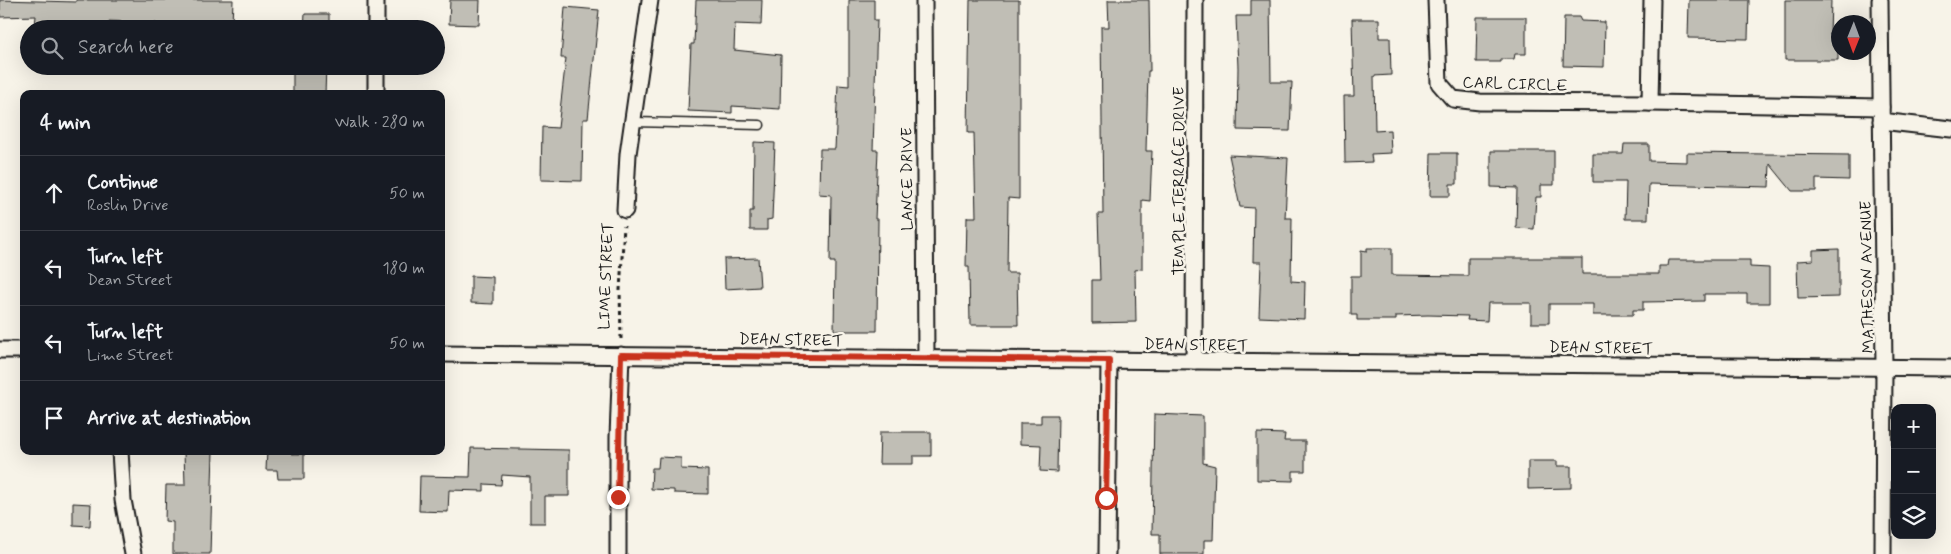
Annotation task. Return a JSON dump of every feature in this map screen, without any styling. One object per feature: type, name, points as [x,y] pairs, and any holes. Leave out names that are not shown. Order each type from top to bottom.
[{"type":"street","points":[[376,0],[376,20]]},
{"type":"street","name":"LIME STREET","points":[[625,210],[633,122],[650,0]]},
{"type":"street","name":"LANCE DRIVE","points":[[924,0],[926,358]]},
{"type":"street","name":"TEMPLE TERRACE DRIVE","points":[[1194,361],[1195,0]]},
{"type":"street","name":"CARL CIRCLE","points":[[1436,0],[1439,83],[1454,99],[1480,102],[1650,103],[1881,114],[1951,129]]},
{"type":"street","points":[[1650,103],[1652,0]]},
{"type":"street","name":"MATHESON AVENUE","points":[[1880,0],[1884,367],[1883,554]]},
{"type":"street","points":[[376,75],[376,90]]},
{"type":"street","points":[[0,350],[20,350]]},
{"type":"street","name":"DEAN STREET","points":[[445,354],[1951,368]]},
{"type":"street","points":[[618,554],[618,437],[621,355]]},
{"type":"street","points":[[1107,554],[1109,360]]},
{"type":"street","points":[[120,455],[123,500],[133,554]]},
{"type":"lane","points":[[633,122],[760,125]]},
{"type":"path","name":"LIME STREET","points":[[621,355],[620,290],[625,210]]},
{"type":"building","points":[[0,0],[76,2],[76,0],[233,0],[232,20],[36,20],[36,16],[0,17]]},
{"type":"building","points":[[450,0],[480,0],[479,25],[449,24]]},
{"type":"building","points":[[696,0],[762,0],[761,25],[735,24],[734,50],[781,55],[780,109],[732,106],[732,113],[688,111],[691,44],[694,44]]},
{"type":"building","points":[[849,0],[874,0],[874,20],[877,20],[873,150],[878,150],[875,219],[878,219],[877,331],[834,331],[835,262],[830,262],[831,195],[819,194],[820,149],[835,149],[838,85],[849,86]]},
{"type":"building","points":[[970,0],[1019,0],[1019,199],[1008,198],[1007,273],[1017,273],[1018,325],[970,325],[969,267],[966,267],[967,217],[976,217],[974,133],[968,133]]},
{"type":"building","points":[[1108,0],[1149,0],[1150,71],[1148,71],[1146,151],[1152,151],[1150,201],[1142,200],[1142,269],[1135,270],[1136,322],[1092,323],[1092,280],[1100,280],[1098,214],[1103,214],[1101,27],[1109,27]]},
{"type":"building","points":[[1251,0],[1270,0],[1271,82],[1292,82],[1290,131],[1237,130],[1238,68],[1236,16],[1251,16]]},
{"type":"building","points":[[1689,0],[1749,0],[1748,39],[1688,38]]},
{"type":"building","points":[[1785,0],[1831,0],[1831,60],[1785,60]]},
{"type":"building","points":[[565,7],[599,10],[588,119],[583,119],[582,181],[541,180],[542,127],[558,128],[566,58],[561,58]]},
{"type":"building","points":[[305,14],[329,14],[329,20],[305,20]]},
{"type":"building","points":[[1477,17],[1526,17],[1526,54],[1515,54],[1514,59],[1501,59],[1501,62],[1476,62]]},
{"type":"building","points":[[1564,17],[1579,17],[1581,21],[1605,22],[1604,67],[1563,66]]},
{"type":"building","points":[[1352,19],[1379,19],[1379,38],[1390,38],[1391,75],[1374,76],[1375,131],[1390,130],[1391,153],[1371,154],[1372,162],[1345,163],[1344,96],[1354,96]]},
{"type":"building","points":[[293,75],[326,75],[325,90],[293,90]]},
{"type":"building","points":[[754,142],[775,143],[772,219],[767,220],[767,230],[750,230],[750,211],[753,211]]},
{"type":"building","points":[[1624,144],[1649,144],[1649,161],[1687,162],[1687,153],[1849,155],[1849,180],[1816,179],[1816,191],[1792,191],[1770,164],[1769,187],[1649,184],[1648,219],[1625,219],[1626,182],[1593,182],[1593,154],[1623,154]]},
{"type":"building","points":[[1491,151],[1554,151],[1554,185],[1541,185],[1541,197],[1536,197],[1534,229],[1516,228],[1517,188],[1491,187]]},
{"type":"building","points":[[1431,153],[1457,153],[1457,184],[1450,184],[1450,196],[1430,196]]},
{"type":"building","points":[[1229,155],[1288,158],[1285,218],[1292,218],[1291,281],[1305,282],[1304,319],[1259,317],[1261,262],[1253,262],[1254,208],[1240,207]]},
{"type":"building","points":[[1367,248],[1392,248],[1392,275],[1468,276],[1468,258],[1582,258],[1582,274],[1659,274],[1659,266],[1667,266],[1668,260],[1750,260],[1750,267],[1769,268],[1769,303],[1747,303],[1747,294],[1704,294],[1704,301],[1643,302],[1643,310],[1633,310],[1633,315],[1593,315],[1593,304],[1549,304],[1549,323],[1531,323],[1531,303],[1488,303],[1487,321],[1467,320],[1468,316],[1428,315],[1396,316],[1396,320],[1357,320],[1357,315],[1351,315],[1351,276],[1361,276],[1361,250],[1367,251]]},
{"type":"building","points":[[1839,249],[1839,297],[1798,298],[1797,261],[1813,260],[1813,250]]},
{"type":"building","points":[[758,258],[760,287],[725,289],[724,259]]},
{"type":"building","points":[[471,276],[493,277],[493,304],[471,303]]},
{"type":"building","points":[[1154,414],[1203,416],[1203,463],[1215,466],[1213,540],[1204,540],[1204,554],[1160,554],[1160,534],[1152,534]]},
{"type":"building","points":[[1041,415],[1058,415],[1057,472],[1040,471],[1041,445],[1020,444],[1020,423],[1041,423]]},
{"type":"building","points":[[880,432],[931,432],[931,456],[913,456],[913,464],[879,464]]},
{"type":"building","points":[[1257,433],[1285,434],[1284,441],[1305,441],[1305,471],[1293,471],[1293,481],[1257,480]]},
{"type":"building","points":[[471,448],[569,450],[569,496],[545,496],[545,523],[530,523],[530,477],[502,475],[501,485],[484,484],[484,491],[449,490],[448,512],[419,511],[420,476],[470,477]]},
{"type":"building","points":[[184,455],[213,455],[210,554],[173,554],[173,522],[165,521],[166,485],[185,485]]},
{"type":"building","points":[[267,455],[304,455],[304,479],[278,479],[277,470],[266,470]]},
{"type":"building","points":[[659,457],[681,458],[681,469],[708,470],[708,494],[674,493],[674,490],[651,489],[652,468],[658,468]]},
{"type":"building","points":[[1528,461],[1557,461],[1557,466],[1571,466],[1571,488],[1528,489]]},
{"type":"building","points":[[73,503],[91,504],[90,526],[73,525]]},
{"type":"route","points":[[618,497],[621,355],[1109,360],[1106,498]]}]
